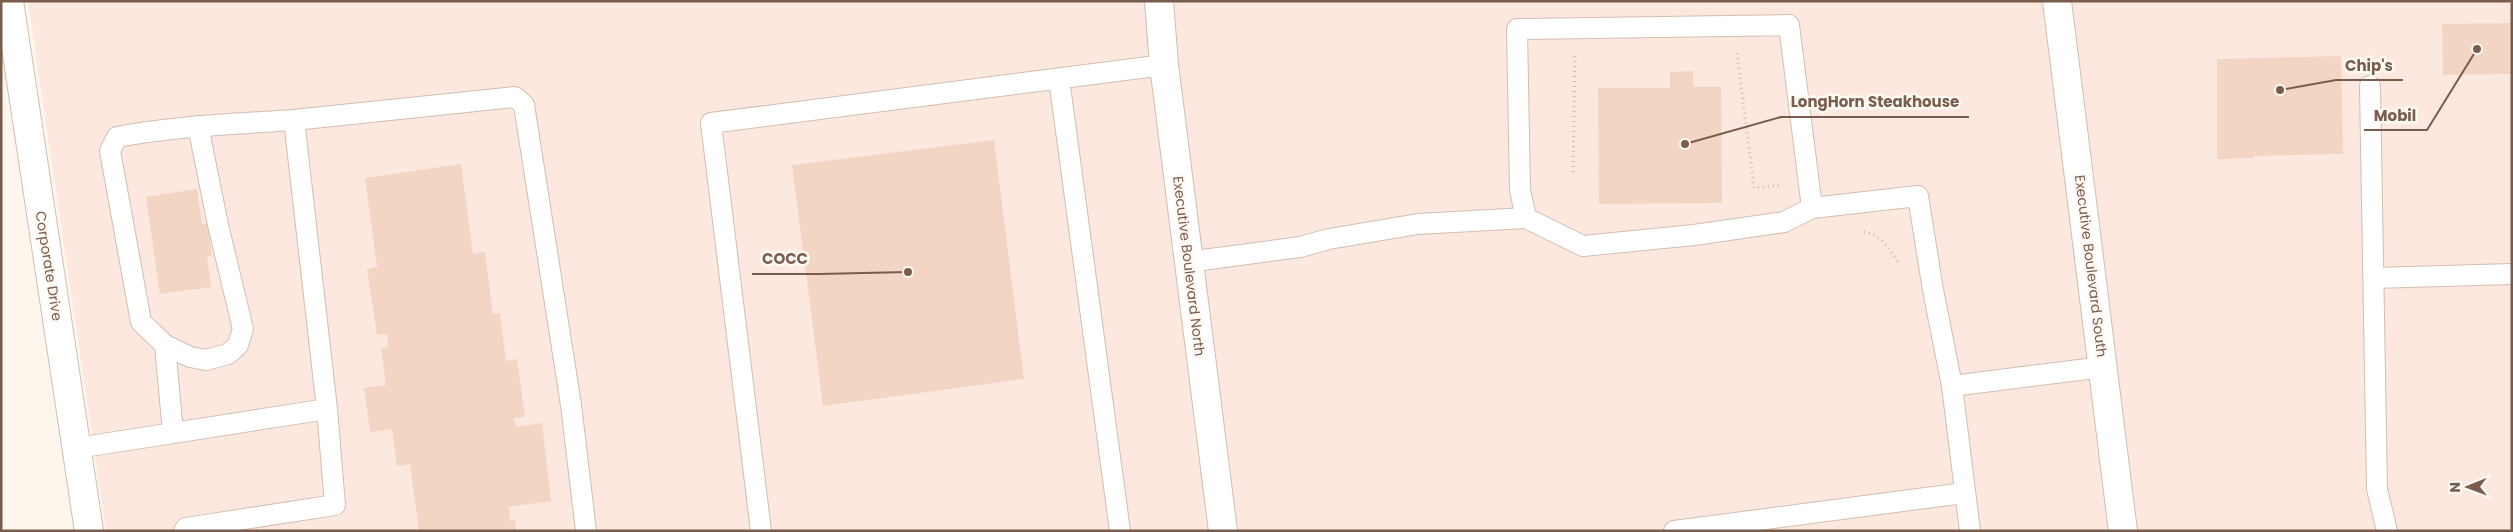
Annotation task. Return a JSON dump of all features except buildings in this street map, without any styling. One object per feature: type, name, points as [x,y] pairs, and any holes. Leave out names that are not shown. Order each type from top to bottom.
[{"type":"street","name":"Corporate Drive","points":[[8,1],[89,531]]},
{"type":"street","name":"Executive Boulevard North","points":[[1159,1],[1164,65],[1223,531]]},
{"type":"street","name":"Executive Boulevard South","points":[[2057,1],[2123,531]]},
{"type":"lane","points":[[1526,218],[1520,190],[1517,29],[1789,25],[1812,208]]},
{"type":"lane","points":[[761,531],[711,123],[1059,80],[1164,65]]},
{"type":"lane","points":[[1059,80],[1120,531]]},
{"type":"lane","points":[[2370,86],[2377,489],[2387,531]]},
{"type":"lane","points":[[198,126],[218,225],[243,329],[238,345],[228,354],[206,360],[190,357],[165,345],[140,322],[110,151],[117,137],[198,126],[294,120],[515,97],[524,105],[571,405],[586,531]]},
{"type":"lane","points":[[184,531],[186,528],[335,506],[327,410],[294,120]]},
{"type":"lane","points":[[1188,262],[1300,248],[1329,239],[1418,224],[1526,218],[1583,246],[1694,235],[1784,222],[1812,208],[1918,196],[1933,290],[1952,386],[1970,531]]},
{"type":"lane","points":[[2374,278],[2512,274]]},
{"type":"lane","points":[[165,345],[173,433]]},
{"type":"lane","points":[[1952,386],[2103,367]]},
{"type":"lane","points":[[77,448],[327,410]]},
{"type":"lane","points":[[1674,531],[1964,493]]},
{"type":"path","points":[[1573,172],[1575,53],[1585,53]]},
{"type":"path","points":[[1727,53],[1737,53],[1754,188],[1808,181]]},
{"type":"path","points":[[1850,204],[1853,231],[1871,233],[1879,239],[1900,266]]},
{"type":"shaded area","points":[[28,1],[2512,1],[2512,531],[106,531]]},
{"type":"place","name":"Mobil","points":[[2477,49]]},
{"type":"place","name":"Chip's","points":[[2280,90]]},
{"type":"place","name":"LongHorn Steakhouse","points":[[1685,144]]},
{"type":"place","name":"COCC","points":[[908,272]]}]
